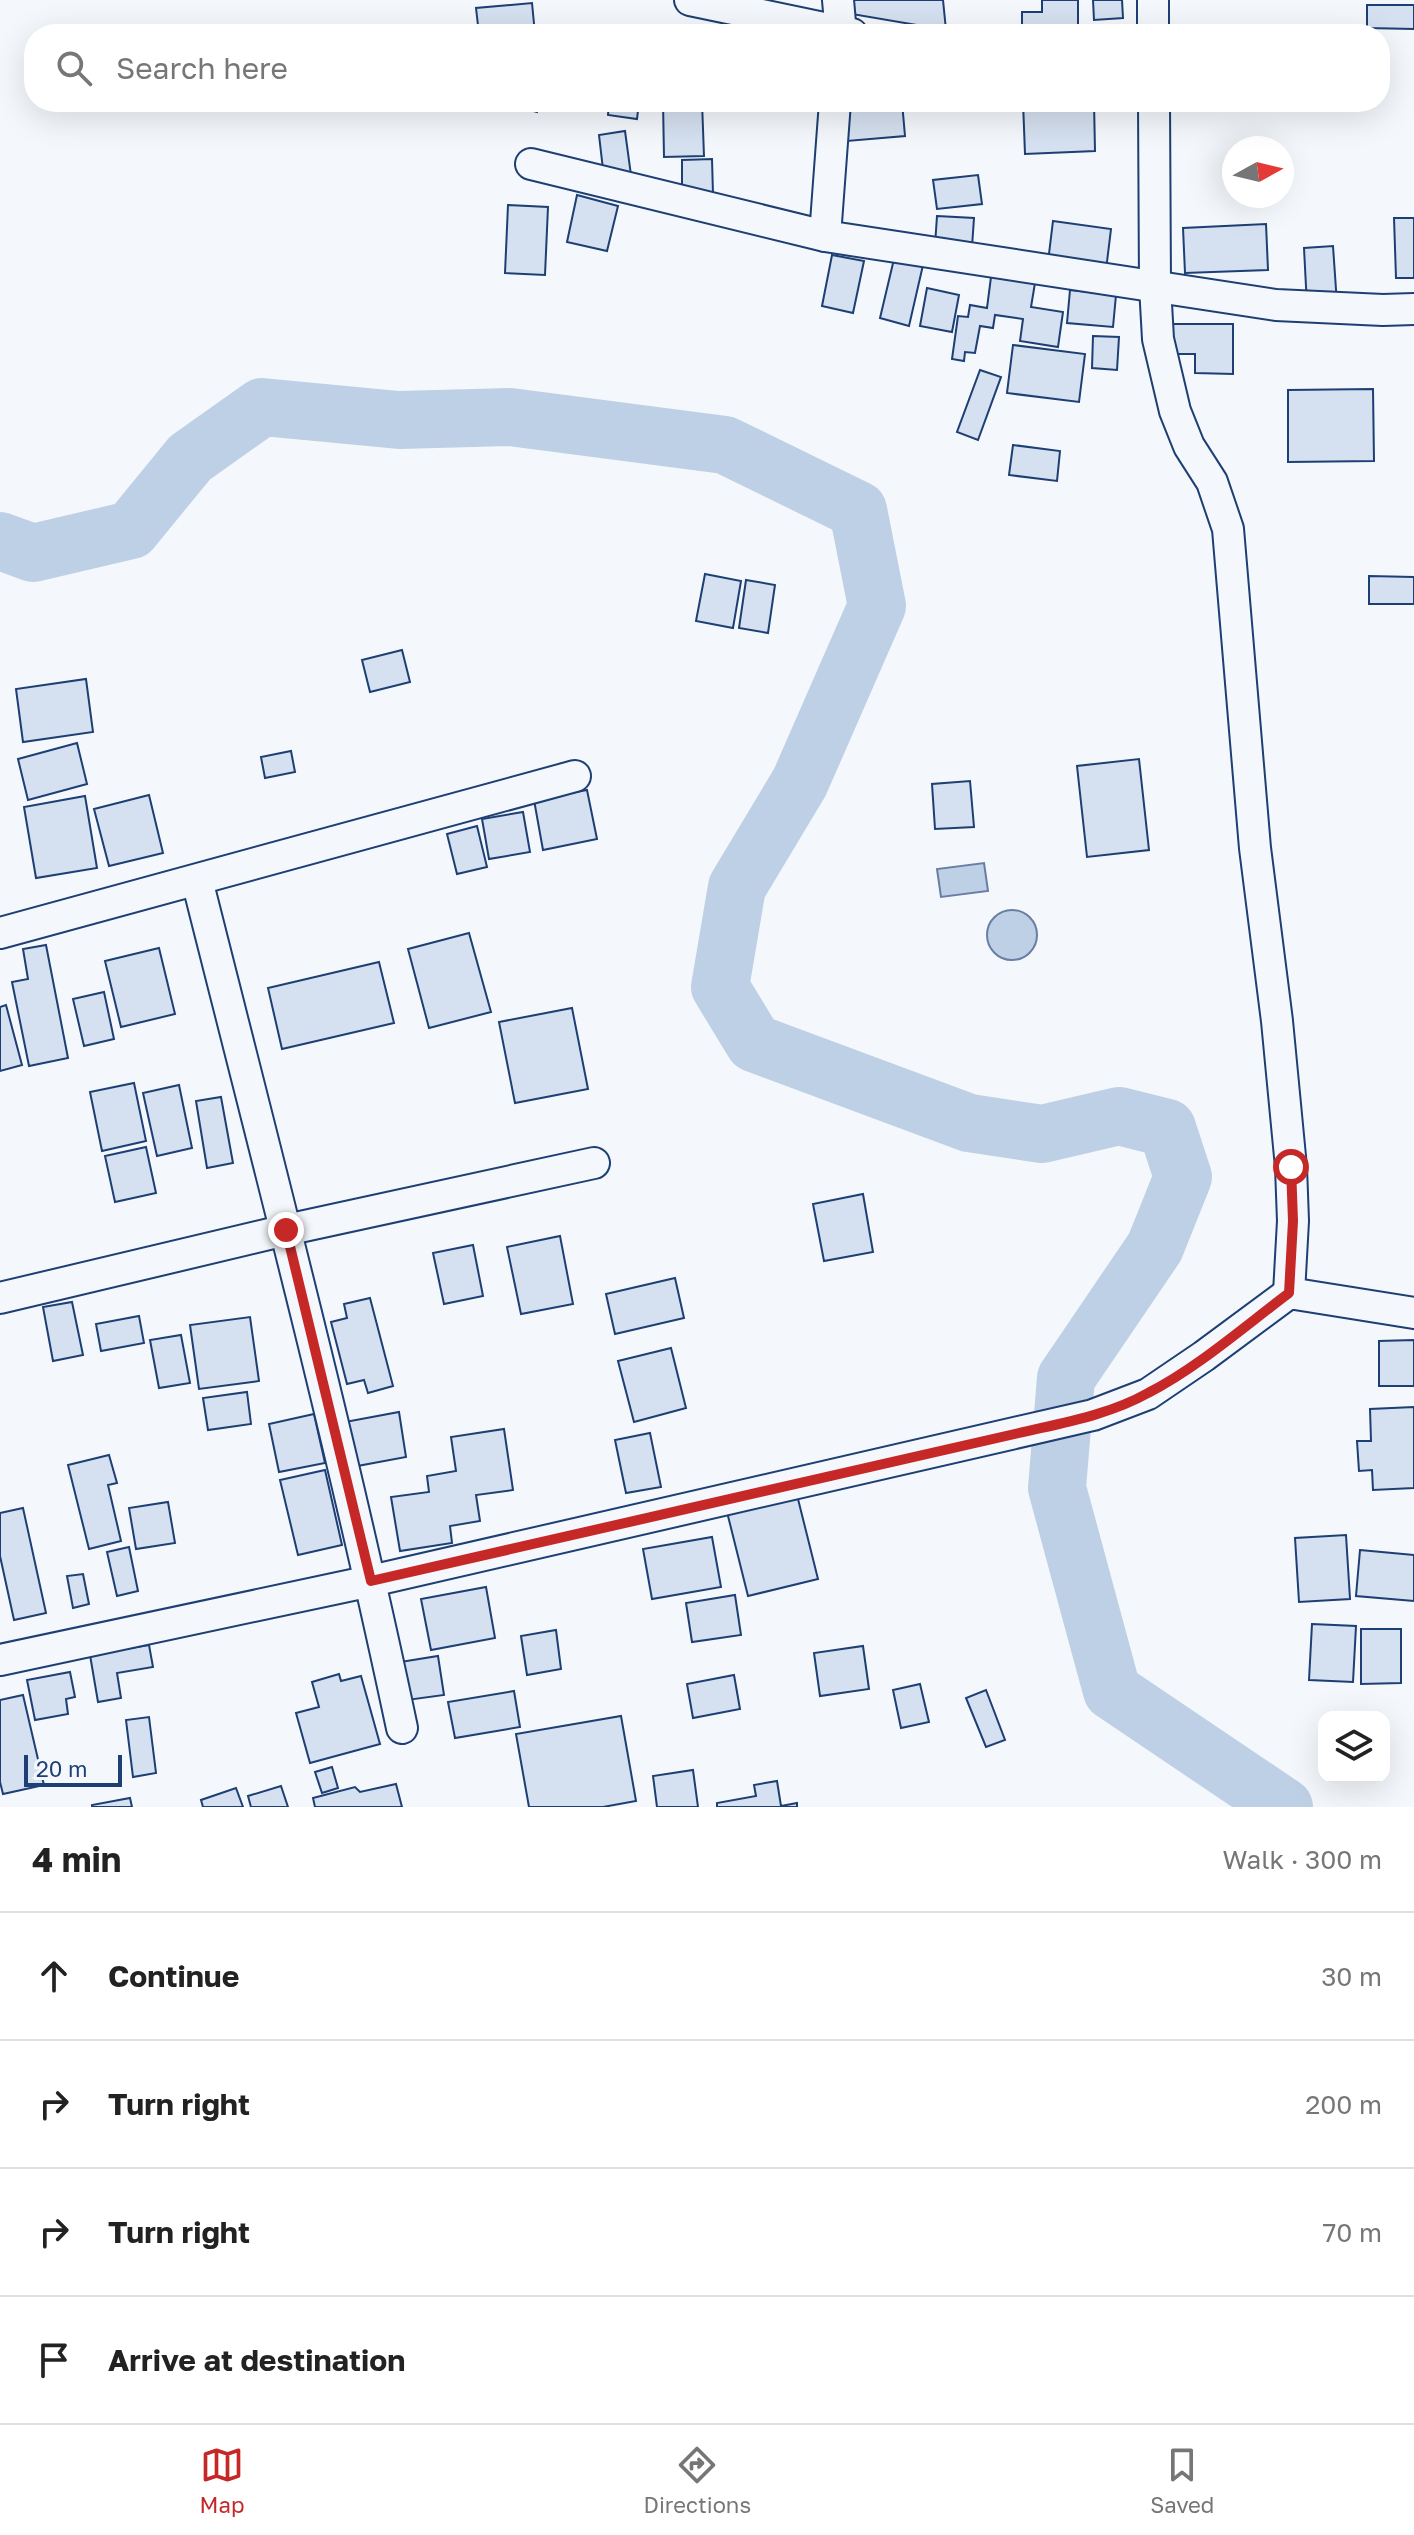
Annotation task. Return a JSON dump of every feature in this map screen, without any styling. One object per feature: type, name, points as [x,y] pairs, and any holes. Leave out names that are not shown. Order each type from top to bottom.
[{"type":"street","points":[[690,0],[803,24]]},
{"type":"street","points":[[838,0],[843,24]]},
{"type":"street","points":[[1153,0],[1153,24]]},
{"type":"street","points":[[825,236],[834,112]]},
{"type":"street","points":[[1154,112],[1158,339],[1175,411],[1189,446],[1212,482],[1228,529],[1255,848],[1277,1021],[1291,1167],[1293,1221],[1289,1293]]},
{"type":"street","points":[[531,164],[825,236],[1276,305],[1414,309]]},
{"type":"street","points":[[0,933],[575,776]]},
{"type":"street","points":[[197,880],[371,1581],[402,1728]]},
{"type":"street","points":[[0,1298],[286,1230],[594,1163]]},
{"type":"street","points":[[0,1660],[371,1581],[1093,1415],[1148,1394],[1289,1293],[1414,1313]]},
{"type":"water","points":[[984,863],[988,891],[941,897],[937,869]]},
{"type":"water","points":[[1002,911],[1022,911],[1036,925],[1036,945],[1022,959],[1002,959],[988,945],[988,925]]},
{"type":"building","points":[[848,0],[943,0],[945,24],[911,24],[846,13]]},
{"type":"building","points":[[1042,0],[1078,0],[1078,24],[1022,24],[1022,12],[1042,12]]},
{"type":"building","points":[[1093,0],[1122,0],[1123,18],[1094,20]]},
{"type":"building","points":[[532,3],[534,24],[478,24],[476,8]]},
{"type":"building","points":[[1367,5],[1414,5],[1414,29],[1390,28],[1390,24],[1367,24]]},
{"type":"building","points":[[608,112],[638,112],[637,119],[608,115]]},
{"type":"building","points":[[663,112],[702,112],[704,156],[664,157]]},
{"type":"building","points":[[844,112],[903,112],[905,136],[847,141]]},
{"type":"building","points":[[1023,112],[1094,112],[1095,151],[1025,154]]},
{"type":"building","points":[[625,131],[631,175],[604,178],[599,135]]},
{"type":"building","points":[[712,159],[713,194],[682,195],[682,160]]},
{"type":"building","points":[[978,175],[982,204],[937,209],[933,180]]},
{"type":"building","points":[[577,195],[618,206],[607,251],[567,242]]},
{"type":"building","points":[[508,205],[548,207],[545,275],[505,273]]},
{"type":"building","points":[[937,216],[974,218],[972,247],[935,245]]},
{"type":"building","points":[[1394,218],[1414,218],[1414,278],[1396,278]]},
{"type":"building","points":[[1053,221],[1111,229],[1106,270],[1048,262]]},
{"type":"building","points":[[1266,224],[1268,270],[1185,273],[1183,228]]},
{"type":"building","points":[[1333,246],[1337,304],[1307,306],[1304,248]]},
{"type":"building","points":[[832,255],[864,261],[853,313],[822,306]]},
{"type":"building","points":[[894,259],[923,265],[909,326],[880,318]]},
{"type":"building","points":[[991,277],[1035,283],[1031,307],[1063,312],[1058,347],[1020,341],[1023,319],[995,315],[993,328],[980,326],[975,353],[965,352],[964,361],[952,359],[958,316],[968,317],[970,305],[987,308]]},
{"type":"building","points":[[927,288],[959,295],[952,332],[920,326]]},
{"type":"building","points":[[1070,290],[1116,295],[1113,327],[1067,323]]},
{"type":"building","points":[[1162,324],[1233,324],[1233,374],[1195,373],[1195,354],[1162,354]]},
{"type":"building","points":[[1093,336],[1119,337],[1117,370],[1092,368]]},
{"type":"building","points":[[1013,345],[1085,354],[1079,402],[1007,393]]},
{"type":"building","points":[[980,370],[1001,377],[978,440],[957,432]]},
{"type":"building","points":[[1373,389],[1374,461],[1288,462],[1288,390]]},
{"type":"building","points":[[1013,445],[1060,451],[1057,481],[1009,475]]},
{"type":"building","points":[[705,574],[741,581],[733,628],[696,621]]},
{"type":"building","points":[[1369,576],[1414,577],[1414,604],[1369,604]]},
{"type":"building","points":[[746,580],[775,585],[768,633],[739,628]]},
{"type":"building","points":[[402,650],[410,682],[370,692],[362,660]]},
{"type":"building","points":[[86,679],[93,732],[23,742],[16,689]]},
{"type":"building","points":[[77,743],[87,784],[28,800],[18,759]]},
{"type":"building","points":[[291,751],[295,772],[265,778],[261,757]]},
{"type":"building","points":[[1139,759],[1149,850],[1087,857],[1077,766]]},
{"type":"building","points":[[970,781],[974,827],[935,829],[932,784]]},
{"type":"building","points":[[587,790],[597,839],[543,850],[534,800]]},
{"type":"building","points":[[149,795],[163,853],[109,866],[94,809]]},
{"type":"building","points":[[85,796],[97,868],[36,878],[24,807]]},
{"type":"building","points":[[523,812],[530,852],[489,859],[482,819]]},
{"type":"building","points":[[477,826],[487,867],[457,874],[447,834]]},
{"type":"building","points":[[469,933],[491,1012],[429,1028],[408,949]]},
{"type":"building","points":[[46,945],[68,1058],[29,1066],[12,982],[28,979],[23,949]]},
{"type":"building","points":[[159,948],[175,1014],[121,1027],[105,961]]},
{"type":"building","points":[[379,962],[394,1023],[282,1049],[268,988]]},
{"type":"building","points":[[104,992],[114,1039],[84,1046],[73,999]]},
{"type":"building","points":[[6,1005],[22,1065],[0,1071],[0,1007]]},
{"type":"building","points":[[572,1008],[588,1089],[515,1103],[499,1022]]},
{"type":"building","points":[[134,1083],[146,1141],[102,1151],[90,1092]]},
{"type":"building","points":[[179,1085],[192,1148],[157,1156],[143,1093]]},
{"type":"building","points":[[221,1097],[233,1163],[207,1168],[196,1101]]},
{"type":"building","points":[[146,1147],[156,1193],[115,1202],[105,1156]]},
{"type":"building","points":[[863,1194],[873,1252],[824,1261],[813,1204]]},
{"type":"building","points":[[560,1236],[573,1304],[521,1314],[507,1247]]},
{"type":"building","points":[[473,1245],[483,1296],[444,1304],[433,1253]]},
{"type":"building","points":[[675,1278],[684,1318],[615,1334],[606,1294]]},
{"type":"building","points":[[370,1298],[393,1386],[368,1393],[364,1380],[347,1384],[331,1322],[347,1318],[344,1304]]},
{"type":"building","points":[[72,1302],[83,1355],[53,1361],[43,1307]]},
{"type":"building","points":[[139,1316],[144,1343],[101,1351],[96,1324]]},
{"type":"building","points":[[250,1317],[259,1381],[199,1389],[190,1325]]},
{"type":"building","points":[[181,1335],[190,1383],[159,1388],[150,1340]]},
{"type":"building","points":[[1414,1340],[1414,1386],[1379,1386],[1379,1341]]},
{"type":"building","points":[[671,1348],[686,1408],[634,1422],[618,1361]]},
{"type":"building","points":[[247,1392],[251,1424],[208,1430],[203,1398]]},
{"type":"building","points":[[1414,1407],[1414,1488],[1373,1490],[1372,1470],[1359,1471],[1357,1441],[1371,1441],[1370,1409]]},
{"type":"building","points":[[399,1412],[406,1457],[352,1467],[345,1422]]},
{"type":"building","points":[[314,1414],[325,1463],[279,1472],[269,1424]]},
{"type":"building","points":[[504,1429],[513,1490],[476,1495],[480,1521],[450,1526],[452,1543],[400,1551],[391,1497],[429,1492],[427,1476],[456,1471],[451,1437]]},
{"type":"building","points":[[650,1433],[661,1487],[626,1493],[615,1440]]},
{"type":"building","points":[[109,1455],[117,1483],[108,1485],[121,1541],[89,1549],[68,1465]]},
{"type":"building","points":[[325,1470],[342,1545],[298,1555],[280,1480]]},
{"type":"building","points":[[796,1491],[818,1579],[748,1596],[726,1508]]},
{"type":"building","points":[[168,1502],[175,1543],[136,1549],[129,1508]]},
{"type":"building","points":[[23,1508],[46,1613],[14,1620],[0,1556],[0,1513]]},
{"type":"building","points":[[1346,1535],[1350,1599],[1299,1602],[1295,1538]]},
{"type":"building","points":[[712,1537],[721,1587],[652,1599],[643,1549]]},
{"type":"building","points":[[129,1547],[138,1591],[117,1596],[107,1552]]},
{"type":"building","points":[[1360,1550],[1414,1555],[1414,1601],[1356,1596]]},
{"type":"building","points":[[83,1574],[89,1604],[73,1608],[67,1576]]},
{"type":"building","points":[[486,1587],[495,1638],[431,1650],[421,1599]]},
{"type":"building","points":[[735,1595],[741,1635],[692,1642],[686,1603]]},
{"type":"building","points":[[1312,1624],[1356,1626],[1353,1682],[1309,1680]]},
{"type":"building","points":[[1361,1629],[1401,1629],[1401,1683],[1361,1684]]},
{"type":"building","points":[[556,1630],[561,1669],[527,1675],[521,1636]]},
{"type":"building","points":[[149,1645],[153,1667],[117,1673],[121,1698],[98,1702],[90,1655]]},
{"type":"building","points":[[863,1646],[869,1689],[820,1696],[814,1653]]},
{"type":"building","points":[[438,1656],[444,1695],[400,1701],[394,1663]]},
{"type":"building","points":[[70,1672],[75,1697],[66,1699],[68,1714],[35,1720],[27,1680]]},
{"type":"building","points":[[339,1674],[341,1681],[361,1676],[380,1744],[310,1763],[296,1713],[319,1707],[312,1682]]},
{"type":"building","points":[[734,1675],[740,1709],[693,1718],[687,1684]]},
{"type":"building","points":[[920,1684],[929,1722],[901,1728],[893,1690]]},
{"type":"building","points":[[986,1690],[1005,1740],[986,1747],[966,1698]]},
{"type":"building","points":[[514,1691],[520,1727],[455,1738],[448,1702]]},
{"type":"building","points":[[23,1695],[44,1785],[3,1794],[0,1782],[0,1700]]},
{"type":"building","points":[[621,1716],[636,1801],[603,1807],[529,1807],[516,1734]]},
{"type":"building","points":[[149,1717],[156,1773],[133,1777],[126,1720]]},
{"type":"building","points":[[332,1767],[338,1788],[322,1793],[315,1772]]},
{"type":"building","points":[[693,1770],[698,1807],[657,1807],[653,1776]]},
{"type":"building","points":[[777,1781],[781,1806],[797,1803],[797,1807],[717,1807],[717,1803],[756,1796],[754,1785]]},
{"type":"building","points":[[396,1784],[402,1807],[315,1807],[313,1798],[355,1787],[360,1792]]},
{"type":"building","points":[[281,1786],[288,1807],[251,1807],[248,1796]]},
{"type":"building","points":[[236,1788],[243,1807],[203,1807],[201,1800]]},
{"type":"building","points":[[130,1798],[132,1807],[92,1807],[92,1805]]},
{"type":"waterway","points":[[0,541],[33,553],[131,530],[190,458],[262,407],[399,420],[510,417],[725,445],[858,510],[877,606],[800,782],[737,887],[720,987],[754,1043],[969,1123],[1042,1134],[1119,1116],[1167,1128],[1183,1177],[1155,1247],[1066,1378],[1057,1488],[1112,1691],[1284,1807]]},
{"type":"route","points":[[286,1230],[371,1581],[1019,1433],[1093,1415],[1148,1394],[1289,1293],[1293,1221],[1291,1167]]}]
